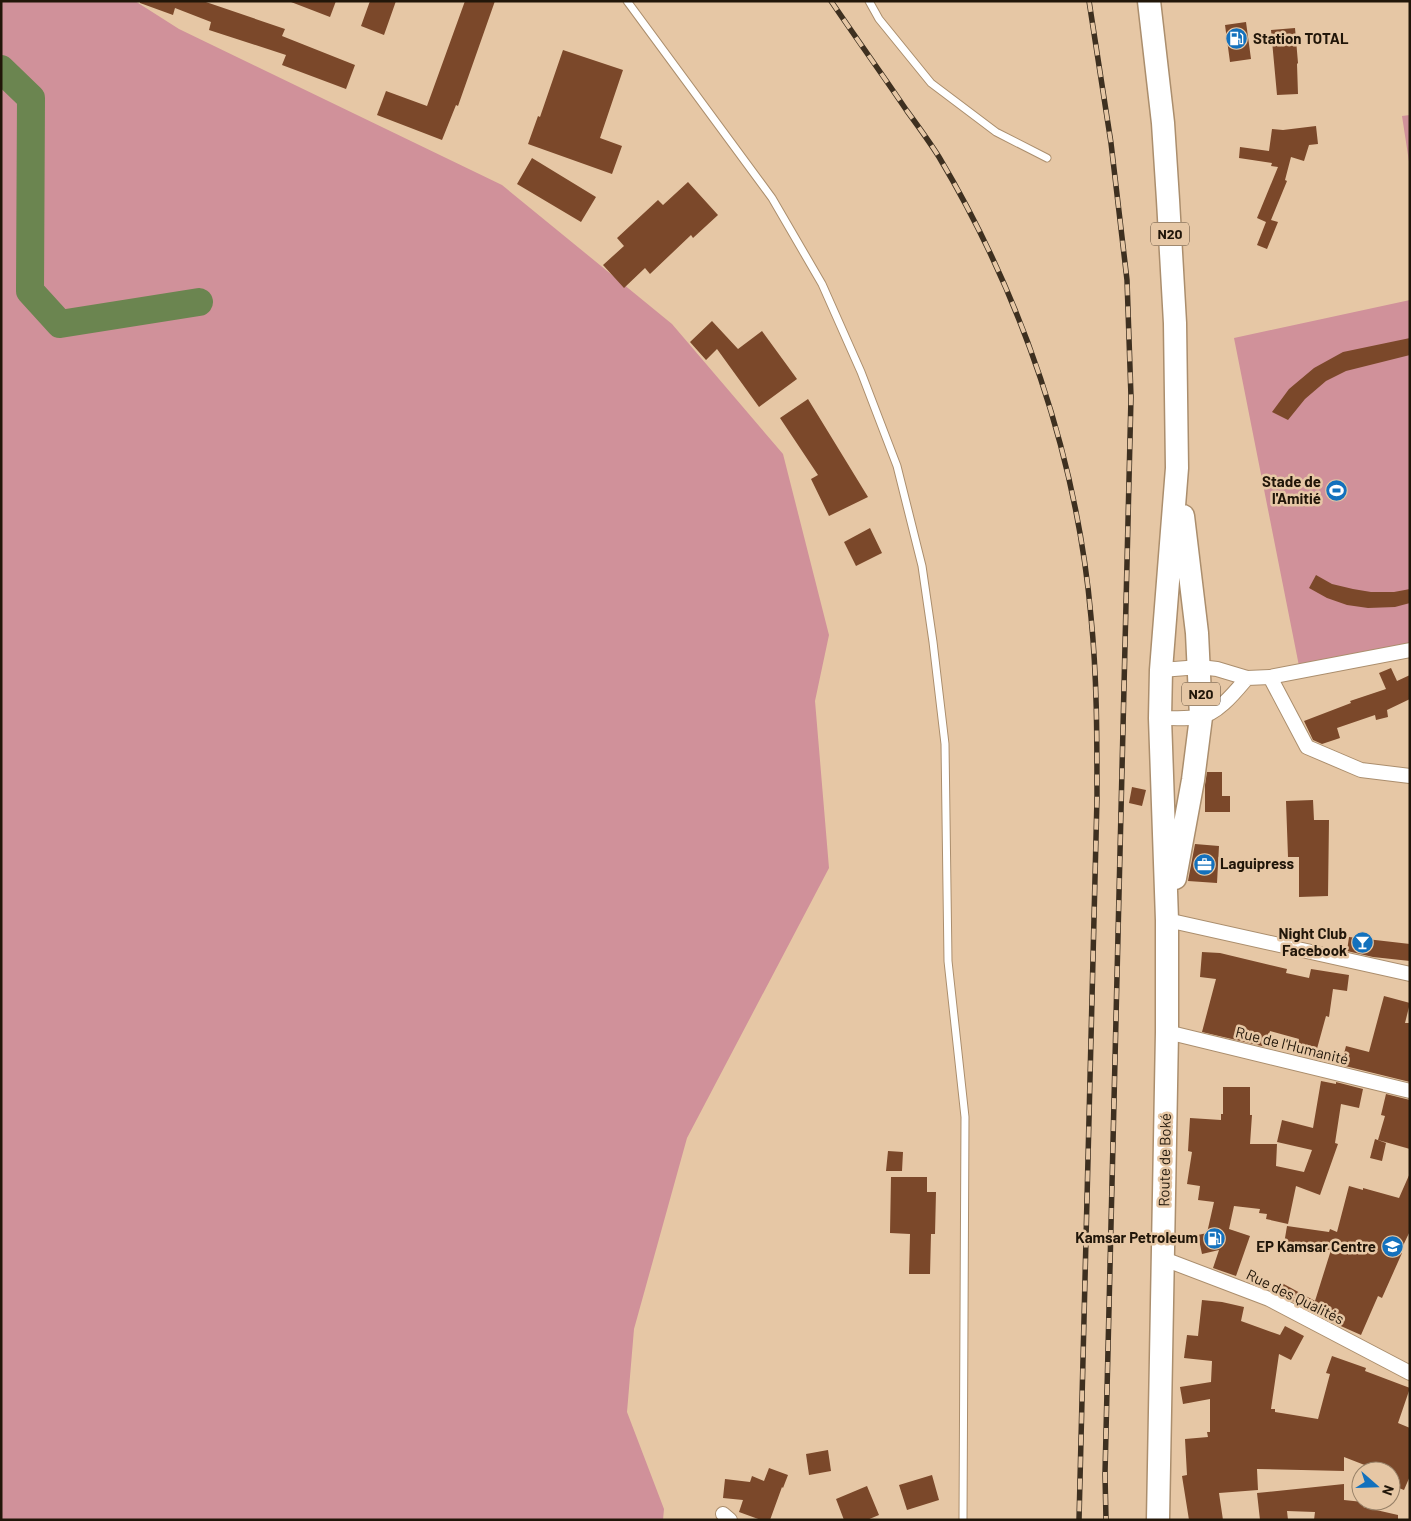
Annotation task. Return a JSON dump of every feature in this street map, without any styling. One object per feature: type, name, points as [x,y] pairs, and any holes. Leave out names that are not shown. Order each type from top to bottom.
[{"type":"main road","name":"N20","points":[[1149,1],[1163,123],[1176,323],[1177,468],[1161,670],[1160,718],[1167,920]]},
{"type":"main road","name":"N20","points":[[1167,920],[1193,780],[1201,717],[1197,633],[1177,468]]},
{"type":"main road","name":"Route de Boké","points":[[1158,1520],[1164,1259],[1167,920]]},
{"type":"street","points":[[1161,670],[1200,667],[1217,669],[1248,678],[1270,677],[1410,650]]},
{"type":"street","points":[[1270,677],[1307,747],[1361,770],[1410,776]]},
{"type":"street","points":[[1160,718],[1201,717],[1218,708],[1248,678]]},
{"type":"street","points":[[1167,920],[1410,974]]},
{"type":"street","name":"Rue de l'Humanité","points":[[1167,1032],[1410,1092]]},
{"type":"street","name":"Rue des Qualités","points":[[1164,1259],[1269,1299],[1410,1373]]},
{"type":"lane","points":[[627,1],[772,198],[822,284],[861,372],[897,466],[922,566],[945,744],[948,961],[965,1117],[963,1520]]},
{"type":"lane","points":[[869,1],[880,19],[931,83],[996,132],[1047,158]]},
{"type":"shaded area","points":[[1,1],[135,1],[179,29],[502,185],[672,324],[783,454],[829,635],[815,701],[829,868],[687,1138],[634,1329],[627,1412],[664,1509],[663,1520],[1,1520]]},
{"type":"shaded area","points":[[1410,115],[1410,168],[1402,116]]},
{"type":"shaded area","name":"Stade de l'Amitié","points":[[1410,300],[1410,644],[1299,666],[1234,338]]},
{"type":"building","points":[[140,1],[203,1],[285,29],[282,36],[355,65],[346,89],[282,65],[286,55],[209,30],[211,22],[175,8],[173,15],[140,3]]},
{"type":"building","points":[[292,1],[336,1],[330,17]]},
{"type":"building","points":[[370,1],[396,1],[384,35],[361,26]]},
{"type":"building","points":[[465,1],[495,1],[458,106],[456,105],[442,140],[377,115],[386,91],[427,106]]},
{"type":"building","points":[[1246,22],[1251,59],[1230,62],[1225,25]]},
{"type":"building","points":[[1295,28],[1298,94],[1277,95],[1271,30]]},
{"type":"building","points":[[563,50],[623,70],[600,138],[622,146],[612,174],[528,144],[538,116],[540,117]]},
{"type":"building","points":[[1316,126],[1318,144],[1309,145],[1304,161],[1291,157],[1285,180],[1287,181],[1271,220],[1278,222],[1267,249],[1257,245],[1266,222],[1257,218],[1278,167],[1271,166],[1272,163],[1239,158],[1240,147],[1269,151],[1272,129],[1283,130]]},
{"type":"building","points":[[532,158],[596,197],[581,222],[517,184]]},
{"type":"building","points":[[688,182],[718,215],[693,238],[691,235],[650,274],[645,268],[624,288],[603,265],[624,246],[617,238],[658,200],[663,205]]},
{"type":"building","points":[[712,321],[738,349],[762,331],[797,379],[759,407],[717,349],[706,360],[690,342]]},
{"type":"building","points":[[1410,338],[1410,355],[1346,371],[1326,381],[1305,399],[1288,420],[1272,412],[1289,389],[1314,368],[1343,352]]},
{"type":"building","points":[[808,399],[868,497],[829,516],[811,479],[818,475],[780,418]]},
{"type":"building","points":[[870,528],[882,553],[856,566],[844,542]]},
{"type":"building","points":[[1316,575],[1332,584],[1371,592],[1394,592],[1410,589],[1410,603],[1395,607],[1368,608],[1347,605],[1327,598],[1309,588]]},
{"type":"building","points":[[1391,668],[1397,681],[1410,675],[1410,699],[1387,710],[1388,717],[1376,720],[1375,715],[1337,728],[1340,738],[1322,744],[1313,740],[1304,721],[1351,703],[1350,701],[1386,689],[1379,673]]},
{"type":"building","points":[[1207,772],[1222,772],[1222,796],[1230,796],[1230,812],[1205,812]]},
{"type":"building","points":[[1132,787],[1146,790],[1142,806],[1129,803]]},
{"type":"building","points":[[1313,800],[1314,820],[1329,820],[1328,896],[1299,897],[1299,857],[1288,857],[1286,801]]},
{"type":"building","name":"Laguipress","points":[[1195,844],[1219,846],[1217,883],[1188,881]]},
{"type":"building","points":[[1349,937],[1410,944],[1410,961],[1373,957],[1347,951]]},
{"type":"building","points":[[1202,952],[1220,953],[1287,969],[1286,973],[1309,978],[1311,969],[1349,975],[1347,991],[1333,989],[1329,1017],[1326,1016],[1315,1056],[1295,1051],[1299,1039],[1270,1031],[1266,1047],[1202,1032],[1216,979],[1200,977]]},
{"type":"building","points":[[1384,996],[1410,1003],[1405,1023],[1410,1023],[1410,1082],[1341,1065],[1346,1046],[1369,1052]]},
{"type":"building","points":[[1321,1081],[1336,1084],[1336,1082],[1363,1089],[1359,1108],[1341,1104],[1335,1143],[1338,1144],[1320,1195],[1296,1186],[1288,1224],[1266,1219],[1267,1214],[1259,1213],[1260,1209],[1234,1206],[1229,1229],[1250,1236],[1236,1276],[1213,1268],[1219,1250],[1202,1254],[1198,1235],[1207,1233],[1214,1202],[1198,1200],[1200,1186],[1187,1184],[1192,1152],[1188,1151],[1190,1118],[1221,1120],[1221,1114],[1223,1114],[1223,1087],[1250,1087],[1250,1115],[1252,1115],[1250,1144],[1277,1144],[1276,1166],[1304,1172],[1312,1150],[1277,1142],[1282,1120],[1313,1128]]},
{"type":"building","points":[[1386,1094],[1410,1100],[1410,1149],[1378,1140],[1385,1116],[1381,1115]]},
{"type":"building","points":[[1375,1139],[1386,1143],[1382,1161],[1370,1158]]},
{"type":"building","points":[[888,1151],[903,1152],[902,1171],[886,1171]]},
{"type":"building","points":[[1410,1173],[1410,1231],[1382,1298],[1378,1296],[1361,1335],[1275,1292],[1280,1282],[1315,1301],[1331,1250],[1284,1244],[1287,1226],[1329,1232],[1330,1229],[1337,1232],[1349,1186],[1399,1198]]},
{"type":"building","points":[[891,1177],[927,1177],[927,1192],[936,1192],[935,1234],[931,1234],[930,1274],[909,1274],[910,1234],[890,1233]]},
{"type":"building","points":[[1202,1300],[1244,1307],[1241,1321],[1280,1335],[1285,1326],[1304,1336],[1291,1360],[1279,1354],[1271,1409],[1275,1409],[1275,1412],[1318,1419],[1330,1374],[1326,1373],[1332,1356],[1366,1368],[1365,1371],[1410,1388],[1398,1423],[1410,1428],[1410,1476],[1404,1490],[1401,1489],[1401,1461],[1354,1461],[1344,1457],[1344,1471],[1257,1469],[1258,1490],[1219,1493],[1223,1520],[1189,1520],[1182,1476],[1187,1475],[1185,1439],[1208,1437],[1207,1432],[1210,1432],[1210,1399],[1183,1404],[1180,1387],[1211,1382],[1212,1361],[1184,1358],[1187,1335],[1198,1336]]},
{"type":"building","points":[[828,1450],[831,1471],[809,1475],[806,1454]]},
{"type":"building","points":[[769,1468],[788,1475],[770,1520],[761,1520],[739,1512],[743,1500],[723,1498],[725,1479],[750,1482],[752,1476],[764,1481]]},
{"type":"building","points":[[932,1475],[939,1500],[907,1510],[899,1485]]},
{"type":"building","points":[[1344,1484],[1344,1500],[1351,1501],[1351,1511],[1380,1511],[1398,1515],[1398,1520],[1314,1520],[1315,1512],[1287,1511],[1288,1520],[1260,1520],[1257,1493]]},
{"type":"building","points":[[867,1486],[879,1515],[867,1520],[844,1520],[836,1499]]},
{"type":"waterway","points":[[1,69],[31,98],[30,291],[60,324],[199,302]]},
{"type":"railway","points":[[831,1],[939,157],[995,264],[1040,378],[1058,437],[1073,497],[1084,557],[1094,662],[1097,798],[1079,1520]]},
{"type":"railway","points":[[1089,1],[1111,143],[1127,280],[1131,397],[1105,1474],[1106,1520]]},
{"type":"place","name":"Station TOTAL","points":[[1237,39]]},
{"type":"place","name":"Stade de l'Amitié","points":[[1337,491]]},
{"type":"place","name":"Laguipress","points":[[1204,864]]},
{"type":"place","name":"Night Club Facebook","points":[[1363,943]]},
{"type":"place","name":"Kamsar Petroleum","points":[[1214,1238]]},
{"type":"place","name":"EP Kamsar Centre","points":[[1392,1247]]}]
